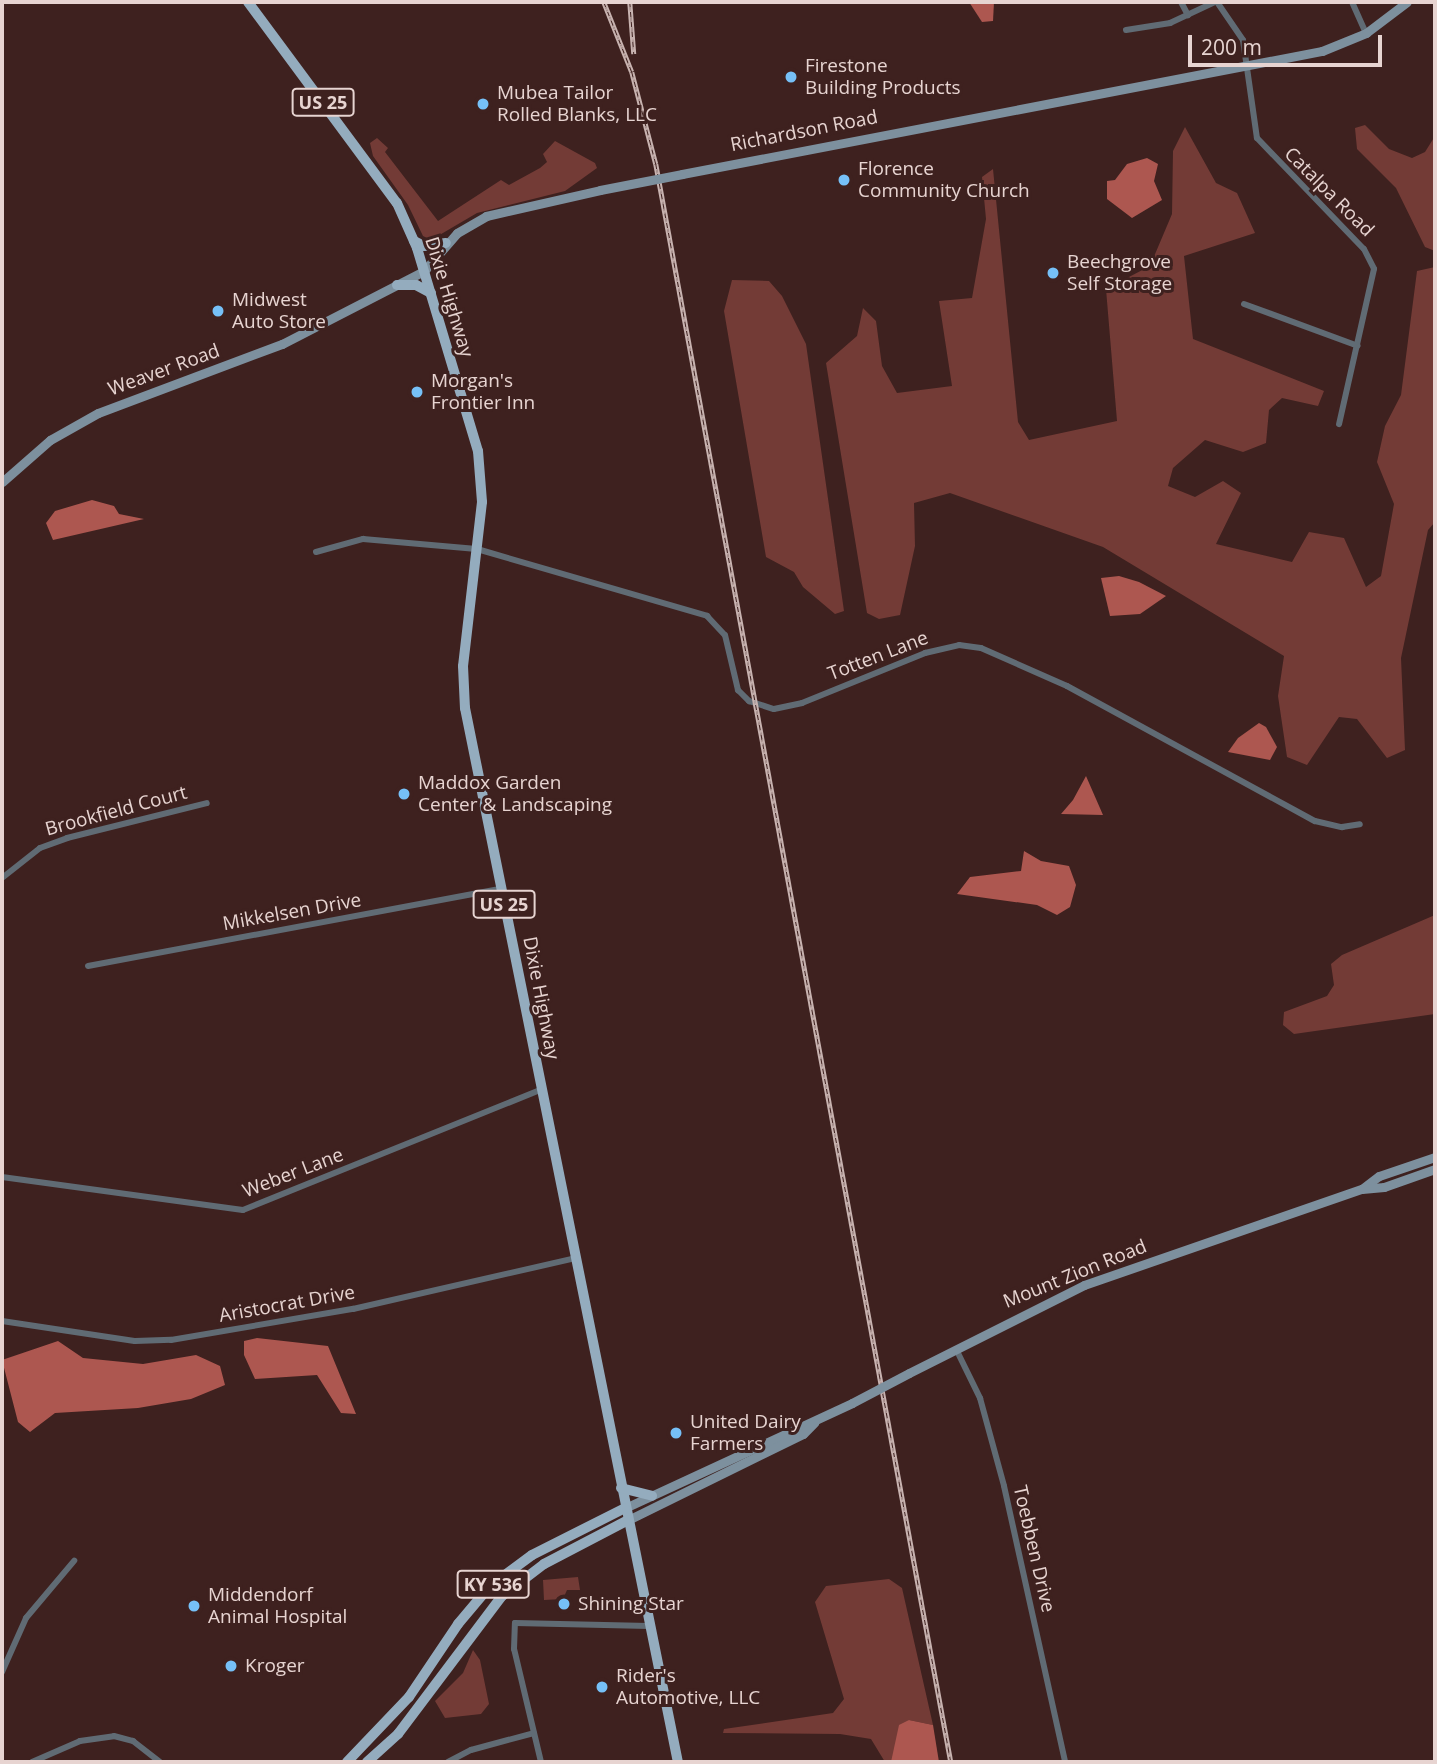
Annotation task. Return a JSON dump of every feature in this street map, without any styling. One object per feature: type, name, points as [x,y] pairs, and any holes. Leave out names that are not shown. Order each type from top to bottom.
[{"type":"main road","name":"Dixie Highway","points":[[247,2],[391,192],[414,241],[479,454],[482,490],[463,685],[501,889],[678,1762]]},
{"type":"main road","name":"Richardson Road","points":[[424,271],[446,243],[486,216],[600,190],[1322,51],[1366,33],[1407,2]]},
{"type":"main road","points":[[414,241],[424,246],[446,243]]},
{"type":"main road","name":"Weaver Road","points":[[2,482],[50,440],[98,413],[265,352],[424,271]]},
{"type":"main road","points":[[397,285],[416,285],[431,293]]},
{"type":"main road","name":"Mount Zion Road","points":[[1362,1189],[1379,1176],[1435,1157]]},
{"type":"main road","name":"Mount Zion Road","points":[[347,1762],[409,1698],[456,1626],[490,1586],[532,1555],[797,1425],[815,1421],[852,1403],[1084,1285],[1362,1189],[1384,1187],[1435,1169]]},
{"type":"main road","name":"Mount Zion Road","points":[[367,1762],[397,1734],[502,1595],[544,1564],[803,1434],[815,1421]]},
{"type":"main road","points":[[621,1488],[652,1496]]},
{"type":"street","points":[[1181,2],[1188,15]]},
{"type":"street","points":[[1126,30],[1188,15],[1216,2],[1243,40],[1247,65]]},
{"type":"street","points":[[1352,2],[1366,33]]},
{"type":"street","name":"Catalpa Road","points":[[1247,65],[1252,123],[1261,146],[1373,263],[1374,277],[1339,424]]},
{"type":"street","points":[[1244,303],[1358,346]]},
{"type":"street","name":"Totten Lane","points":[[316,552],[363,539],[477,549],[713,619],[725,635],[738,690],[765,708],[802,703],[925,653],[972,646],[1066,686],[1315,821],[1342,827],[1360,824]]},
{"type":"street","name":"Brookfield Court","points":[[2,878],[40,848],[67,838],[207,803]]},
{"type":"street","name":"Mikkelsen Drive","points":[[88,966],[501,889]]},
{"type":"street","name":"Weber Lane","points":[[2,1177],[243,1210],[542,1089]]},
{"type":"street","name":"Aristocrat Drive","points":[[2,1321],[135,1341],[171,1339],[353,1309],[575,1258]]},
{"type":"street","name":"Toebben Drive","points":[[956,1349],[980,1398],[1007,1498],[1065,1762]]},
{"type":"street","points":[[2,1672],[26,1618],[74,1561]]},
{"type":"street","points":[[541,1762],[514,1649],[515,1623],[649,1626]]},
{"type":"street","points":[[448,1762],[471,1750],[534,1733]]},
{"type":"street","points":[[32,1762],[80,1741],[114,1736],[133,1741],[160,1762]]},
{"type":"shaded area","points":[[969,2],[994,2],[993,21],[982,22]]},
{"type":"shaded area","points":[[1365,125],[1389,149],[1412,158],[1425,152],[1435,136],[1435,251],[1425,247],[1396,188],[1357,149],[1355,128]]},
{"type":"shaded area","points":[[1185,127],[1216,183],[1237,193],[1255,233],[1184,256],[1193,339],[1324,391],[1318,406],[1282,398],[1269,410],[1266,443],[1243,452],[1205,440],[1173,468],[1168,486],[1195,497],[1223,481],[1241,493],[1216,544],[1292,562],[1309,532],[1344,538],[1366,587],[1381,576],[1394,504],[1377,462],[1385,426],[1401,395],[1417,271],[1435,267],[1435,522],[1428,530],[1401,658],[1405,750],[1387,758],[1357,719],[1339,717],[1307,765],[1287,757],[1278,696],[1284,656],[1103,547],[950,493],[914,503],[915,546],[900,615],[879,619],[867,613],[826,363],[857,336],[863,308],[876,321],[882,366],[897,393],[952,386],[939,301],[972,298],[986,219],[982,177],[993,169],[1018,422],[1029,440],[1117,421],[1106,289],[1150,266],[1172,214],[1173,151]]},
{"type":"shaded area","points":[[377,138],[388,148],[385,152],[438,221],[501,180],[509,185],[540,168],[547,162],[543,154],[555,141],[595,163],[597,168],[565,191],[477,213],[431,240],[423,236],[408,205],[373,156],[370,143]]},
{"type":"shaded area","points":[[1147,158],[1158,164],[1154,181],[1162,200],[1132,218],[1107,199],[1107,181],[1115,180],[1127,164]]},
{"type":"shaded area","points":[[732,280],[769,281],[782,296],[806,344],[844,611],[835,614],[803,587],[794,572],[766,557],[724,311]]},
{"type":"shaded area","points":[[92,500],[114,506],[119,514],[144,519],[53,540],[46,523],[55,511]]},
{"type":"shaded area","points":[[1119,576],[1139,582],[1166,596],[1140,614],[1110,616],[1101,578]]},
{"type":"shaded area","points":[[1259,723],[1266,727],[1277,747],[1270,760],[1228,752],[1238,738]]},
{"type":"shaded area","points":[[1086,776],[1103,815],[1061,814],[1073,800]]},
{"type":"shaded area","points":[[1024,851],[1041,861],[1069,866],[1076,885],[1070,907],[1057,915],[1037,905],[957,894],[970,877],[1021,871]]},
{"type":"shaded area","points":[[1435,915],[1435,1014],[1294,1034],[1283,1025],[1284,1012],[1327,996],[1334,985],[1331,964],[1342,955]]},
{"type":"shaded area","points":[[257,1338],[328,1346],[356,1414],[341,1413],[317,1375],[255,1379],[244,1355],[244,1341]]},
{"type":"shaded area","points":[[58,1341],[83,1358],[143,1364],[196,1355],[220,1366],[225,1385],[191,1399],[138,1408],[55,1413],[30,1432],[18,1422],[2,1360]]},
{"type":"shaded area","points":[[578,1577],[580,1590],[567,1590],[563,1599],[544,1600],[543,1580]]},
{"type":"shaded area","points":[[889,1579],[902,1588],[933,1725],[909,1720],[891,1762],[885,1762],[871,1739],[840,1734],[723,1733],[724,1729],[833,1713],[844,1699],[815,1602],[826,1586]]},
{"type":"shaded area","points":[[473,1650],[480,1660],[489,1704],[481,1714],[445,1718],[435,1701],[463,1673]]},
{"type":"shaded area","points":[[909,1720],[933,1725],[939,1762],[891,1762],[899,1725]]},
{"type":"railway","points":[[604,2],[632,72],[656,164],[951,1762]]},
{"type":"railway","points":[[630,2],[634,54]]},
{"type":"place","name":"Firestone Building Products","points":[[791,77]]},
{"type":"place","name":"Mubea Tailor Rolled Blanks, LLC","points":[[483,104]]},
{"type":"place","name":"Florence Community Church","points":[[844,180]]},
{"type":"place","name":"Beechgrove Self Storage","points":[[1053,273]]},
{"type":"place","name":"Midwest Auto Store","points":[[218,311]]},
{"type":"place","name":"Morgan's Frontier Inn","points":[[417,392]]},
{"type":"place","name":"Maddox Garden Center & Landscaping","points":[[404,794]]},
{"type":"place","name":"United Dairy Farmers","points":[[676,1433]]},
{"type":"place","name":"Shining Star","points":[[564,1604]]},
{"type":"place","name":"Middendorf Animal Hospital","points":[[194,1606]]},
{"type":"place","name":"Kroger","points":[[231,1666]]},
{"type":"place","name":"Rider's Automotive, LLC","points":[[602,1687]]}]
